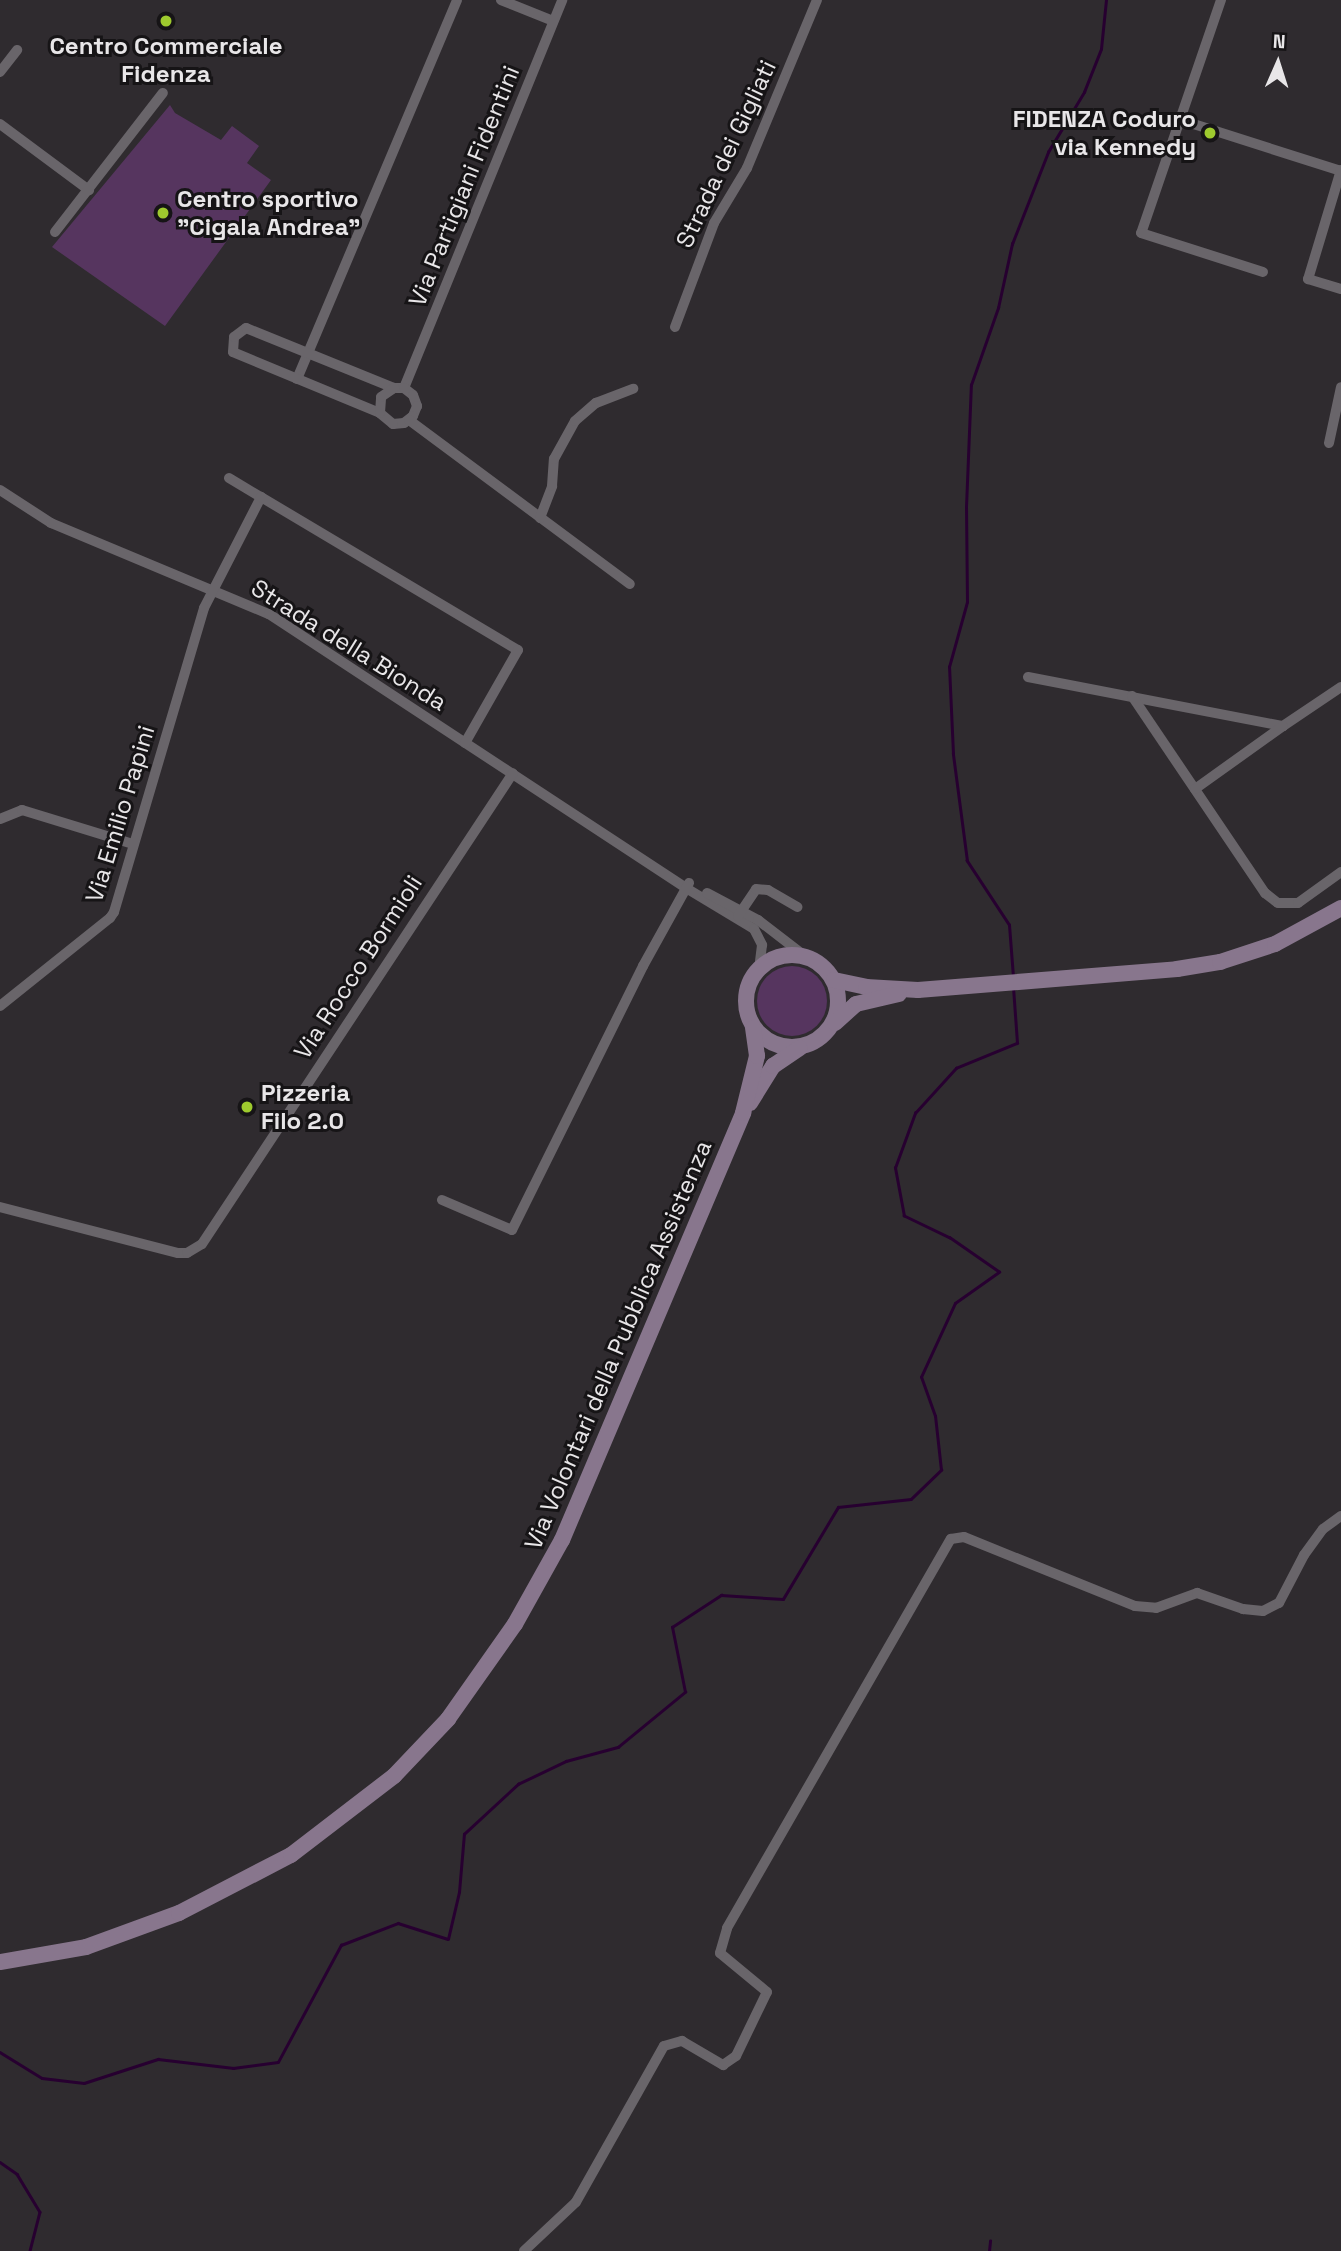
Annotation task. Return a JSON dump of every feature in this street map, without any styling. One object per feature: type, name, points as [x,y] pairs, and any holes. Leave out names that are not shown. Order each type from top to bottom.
[{"type":"street","points":[[297,379],[457,0]]},
{"type":"street","points":[[501,0],[553,21]]},
{"type":"street","name":"Via Partigiani Fidentini","points":[[399,388],[562,0]]},
{"type":"street","name":"Strada dei Gigliati","points":[[675,327],[714,223],[747,168],[817,0]]},
{"type":"street","points":[[1220,0],[1141,233],[1263,272]]},
{"type":"street","points":[[0,72],[17,50]]},
{"type":"street","points":[[55,232],[163,93]]},
{"type":"street","points":[[1181,120],[1341,171],[1308,279],[1341,289]]},
{"type":"street","points":[[0,124],[89,190]]},
{"type":"street","points":[[409,421],[416,406],[413,395],[399,388],[246,328],[234,337],[233,352],[380,413],[393,424],[409,421],[630,584]]},
{"type":"street","points":[[1329,443],[1341,387]]},
{"type":"street","points":[[380,413],[381,397],[399,388]]},
{"type":"street","points":[[540,518],[552,486],[554,459],[575,421],[596,403],[633,389]]},
{"type":"street","points":[[229,478],[518,650],[465,743]]},
{"type":"street","name":"Strada della Bionda","points":[[0,490],[51,523],[269,614],[657,869],[739,914],[758,920],[805,956]]},
{"type":"street","name":"Via Emilio Papini","points":[[0,1006],[110,918],[212,588],[261,497]]},
{"type":"street","points":[[1028,677],[1283,726]]},
{"type":"street","points":[[1195,789],[1341,687]]},
{"type":"street","points":[[1132,696],[1265,893],[1278,903],[1298,903],[1341,872]]},
{"type":"street","name":"Via Rocco Bormioli","points":[[0,1207],[178,1253],[187,1253],[202,1244],[513,773]]},
{"type":"street","points":[[0,819],[22,810],[133,844]]},
{"type":"street","points":[[442,1200],[512,1230],[637,978],[688,886]]},
{"type":"street","points":[[739,914],[752,892],[761,889],[797,907]]},
{"type":"street","points":[[834,980],[866,987],[955,989],[1133,974],[1220,962],[1275,944],[1341,908]]},
{"type":"street","name":"Strada della Bionda","points":[[739,914],[760,938],[763,956],[759,968]]},
{"type":"street","points":[[832,1026],[838,1011],[839,995],[834,980],[826,970],[805,956],[781,956],[759,968],[751,978],[745,1003],[753,1028],[775,1045],[803,1047],[822,1037],[856,1004],[918,990]]},
{"type":"street","name":"Via Volontari della Pubblica Assistenza","points":[[0,1962],[86,1947],[179,1913],[291,1855],[394,1776],[448,1719],[515,1624],[562,1541],[743,1113],[757,1056],[753,1028]]},
{"type":"street","name":"Via Volontari della Pubblica Assistenza","points":[[743,1113],[773,1066],[791,1052],[803,1047]]},
{"type":"street","points":[[524,2251],[576,2202],[664,2046],[682,2042],[723,2065],[736,2056],[767,1992],[720,1953],[727,1928],[951,1539],[964,1537],[1135,1606],[1156,1608],[1197,1594],[1243,1609],[1263,1611],[1279,1603],[1316,1537],[1341,1516]]},
{"type":"shaded area","name":"Centro sportivo \"Cigala Andrea\"","points":[[170,105],[175,113],[221,140],[232,126],[259,146],[247,163],[271,180],[165,326],[52,247]]},
{"type":"shaded area","points":[[792,966],[817,976],[827,1001],[817,1026],[792,1036],[767,1026],[757,1001],[767,976]]},
{"type":"waterway","points":[[1013,977],[1009,925],[967,861],[953,754],[949,667],[967,602],[966,507],[971,385],[998,308],[1012,244],[1048,152],[1084,92],[1101,49],[1106,0]]},
{"type":"waterway","points":[[0,2052],[42,2078],[84,2083],[158,2059],[233,2068],[278,2062],[341,1945],[398,1923],[448,1939],[459,1892],[464,1834],[518,1784],[566,1761],[618,1747],[685,1692],[672,1627],[721,1595],[783,1599],[838,1507],[911,1499],[941,1470],[935,1416],[921,1377],[955,1303],[999,1272],[950,1238],[904,1216],[895,1168],[915,1113],[956,1068],[1017,1043],[1013,987]]},
{"type":"waterway","points":[[0,2162],[17,2174],[40,2212],[30,2251]]},
{"type":"waterway","points":[[989,2251],[990,2241]]},
{"type":"place","name":"Centro Commerciale Fidenza","points":[[166,21]]},
{"type":"place","name":"FIDENZA Coduro via Kennedy","points":[[1210,133]]},
{"type":"place","name":"Centro sportivo \"Cigala Andrea\"","points":[[163,213]]},
{"type":"place","name":"Pizzeria Filo 2.0","points":[[247,1107]]}]
